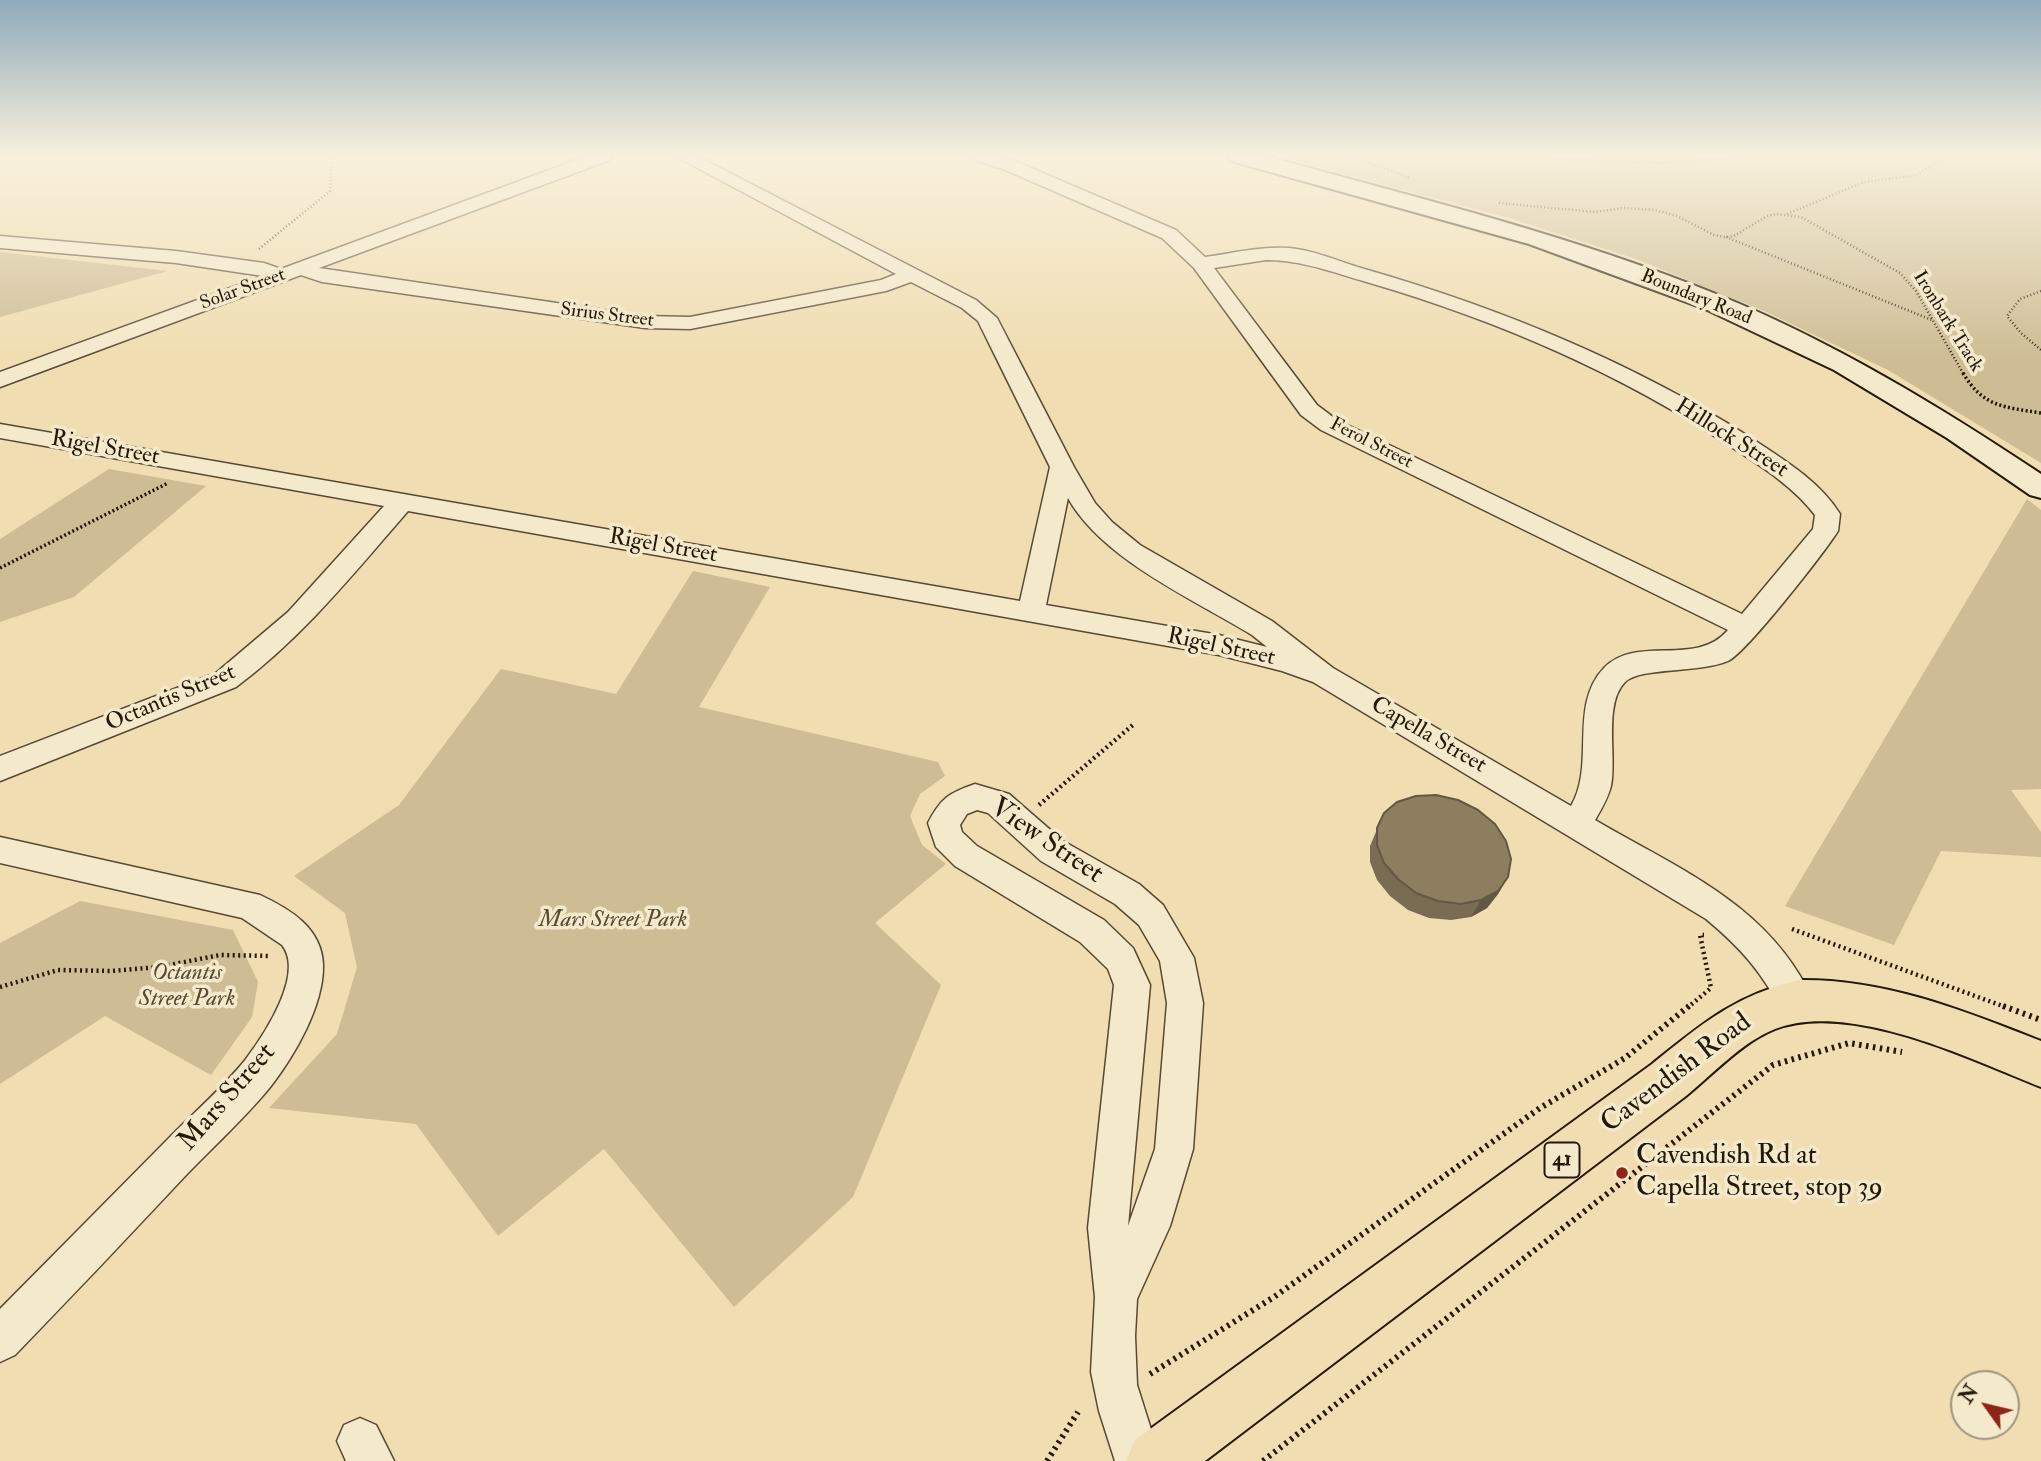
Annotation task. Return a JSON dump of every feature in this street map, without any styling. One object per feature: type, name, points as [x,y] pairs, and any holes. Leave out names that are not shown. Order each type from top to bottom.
[{"type":"main road","name":"Boundary Road","points":[[1485,224],[1538,239],[1712,302],[1844,364],[1958,432],[2041,488]]},
{"type":"main road","name":"Cavendish Road","points":[[1156,1461],[1669,1080],[1734,1028],[1773,1007],[1796,1002],[1848,1003],[1878,1008],[1941,1026],[2041,1064]]},
{"type":"street","name":"Solar Street","points":[[0,380],[420,224]]},
{"type":"street","name":"Capella Street","points":[[813,224],[968,304],[987,318],[1062,467],[1094,517],[1131,551],[1262,628],[1323,675],[1577,823],[1718,909],[1754,938],[1781,970],[1796,1002]]},
{"type":"street","name":"Ferol Street","points":[[1146,224],[1168,234],[1201,264],[1309,410],[1329,425],[1745,627]]},
{"type":"street","points":[[0,242],[239,265],[264,269],[280,276]]},
{"type":"street","name":"Hillock Street","points":[[1201,264],[1266,254],[1291,254],[1451,302],[1578,353],[1645,386],[1732,436],[1797,481],[1817,498],[1828,514],[1825,531],[1729,648],[1713,659],[1628,666],[1610,679],[1601,701],[1596,787],[1577,823]]},
{"type":"street","name":"Sirius Street","points":[[301,268],[322,276],[550,309],[645,322],[690,323],[886,285],[910,275]]},
{"type":"street","name":"Rigel Street","points":[[0,431],[1219,645],[1288,662],[1323,675]]},
{"type":"street","points":[[1031,612],[1062,467]]},
{"type":"street","name":"Octantis Street","points":[[0,769],[226,680],[259,657],[284,633],[403,501]]},
{"type":"street","name":"View Street","points":[[1116,1297],[1150,1226],[1174,1149],[1185,1003],[1177,958],[1151,915],[1126,894],[1052,851],[998,803],[975,797],[956,805],[944,823],[947,838],[966,856],[1092,931],[1121,959],[1132,985],[1108,1228],[1116,1297],[1112,1360],[1114,1376],[1120,1407],[1138,1461]]},
{"type":"street","points":[[0,850],[248,905],[278,920],[303,946],[304,960]]},
{"type":"street","name":"Mars Street","points":[[0,1340],[258,1073],[290,1024],[305,974],[304,960]]},
{"type":"path","points":[[239,265],[289,224]]},
{"type":"path","points":[[1692,224],[1933,321]]},
{"type":"path","points":[[1725,237],[1734,236],[1754,224]]},
{"type":"path","name":"Ironbark Track","points":[[1816,224],[1900,272],[1916,291],[1974,392],[2003,407],[2041,413]]},
{"type":"path","points":[[2041,291],[2029,293],[2012,303],[2007,316],[2021,333],[2041,350]]},
{"type":"path","points":[[0,568],[26,551],[85,526],[127,502],[186,475],[214,468]]},
{"type":"path","points":[[1018,822],[1135,724]]},
{"type":"path","points":[[1793,929],[2041,1020]]},
{"type":"path","points":[[1148,1376],[1274,1297],[1540,1108],[1625,1058],[1711,988],[1700,935],[1712,934]]},
{"type":"path","points":[[0,986],[58,970],[111,971],[159,967],[219,955],[304,960]]},
{"type":"path","points":[[1264,1461],[1773,1065],[1849,1043],[1911,1053]]},
{"type":"path","points":[[1047,1461],[1078,1412]]},
{"type":"green space","points":[[1528,224],[2041,224],[2041,463],[1888,370],[1764,311],[1636,259]]},
{"type":"green space","points":[[0,252],[168,271],[0,317]]},
{"type":"green space","points":[[109,469],[206,486],[74,597],[0,622],[0,539]]},
{"type":"green space","points":[[2027,499],[2041,510],[2041,789],[2011,790],[2041,832],[2041,857],[1941,851],[1894,945],[1785,906]]},
{"type":"green space","name":"Mars Street Park","points":[[693,571],[770,587],[699,707],[938,762],[945,776],[920,794],[910,816],[922,845],[946,864],[875,923],[941,985],[853,1197],[734,1307],[604,1149],[498,1236],[416,1124],[269,1108],[337,1034],[357,967],[345,913],[294,876],[399,805],[501,669],[616,694]]},
{"type":"green space","name":"Octantis Street Park","points":[[80,901],[233,930],[258,982],[252,1017],[211,1075],[105,1016],[0,1084],[0,943]]},
{"type":"building","points":[[1436,795],[1458,800],[1478,810],[1495,824],[1506,841],[1511,859],[1508,877],[1498,891],[1481,900],[1461,904],[1438,901],[1416,893],[1384,863],[1377,845],[1377,828],[1384,813],[1397,802],[1416,796]]},
{"type":"place","name":"Cavendish Rd at Capella Street, stop 39","points":[[1622,1173]]}]
